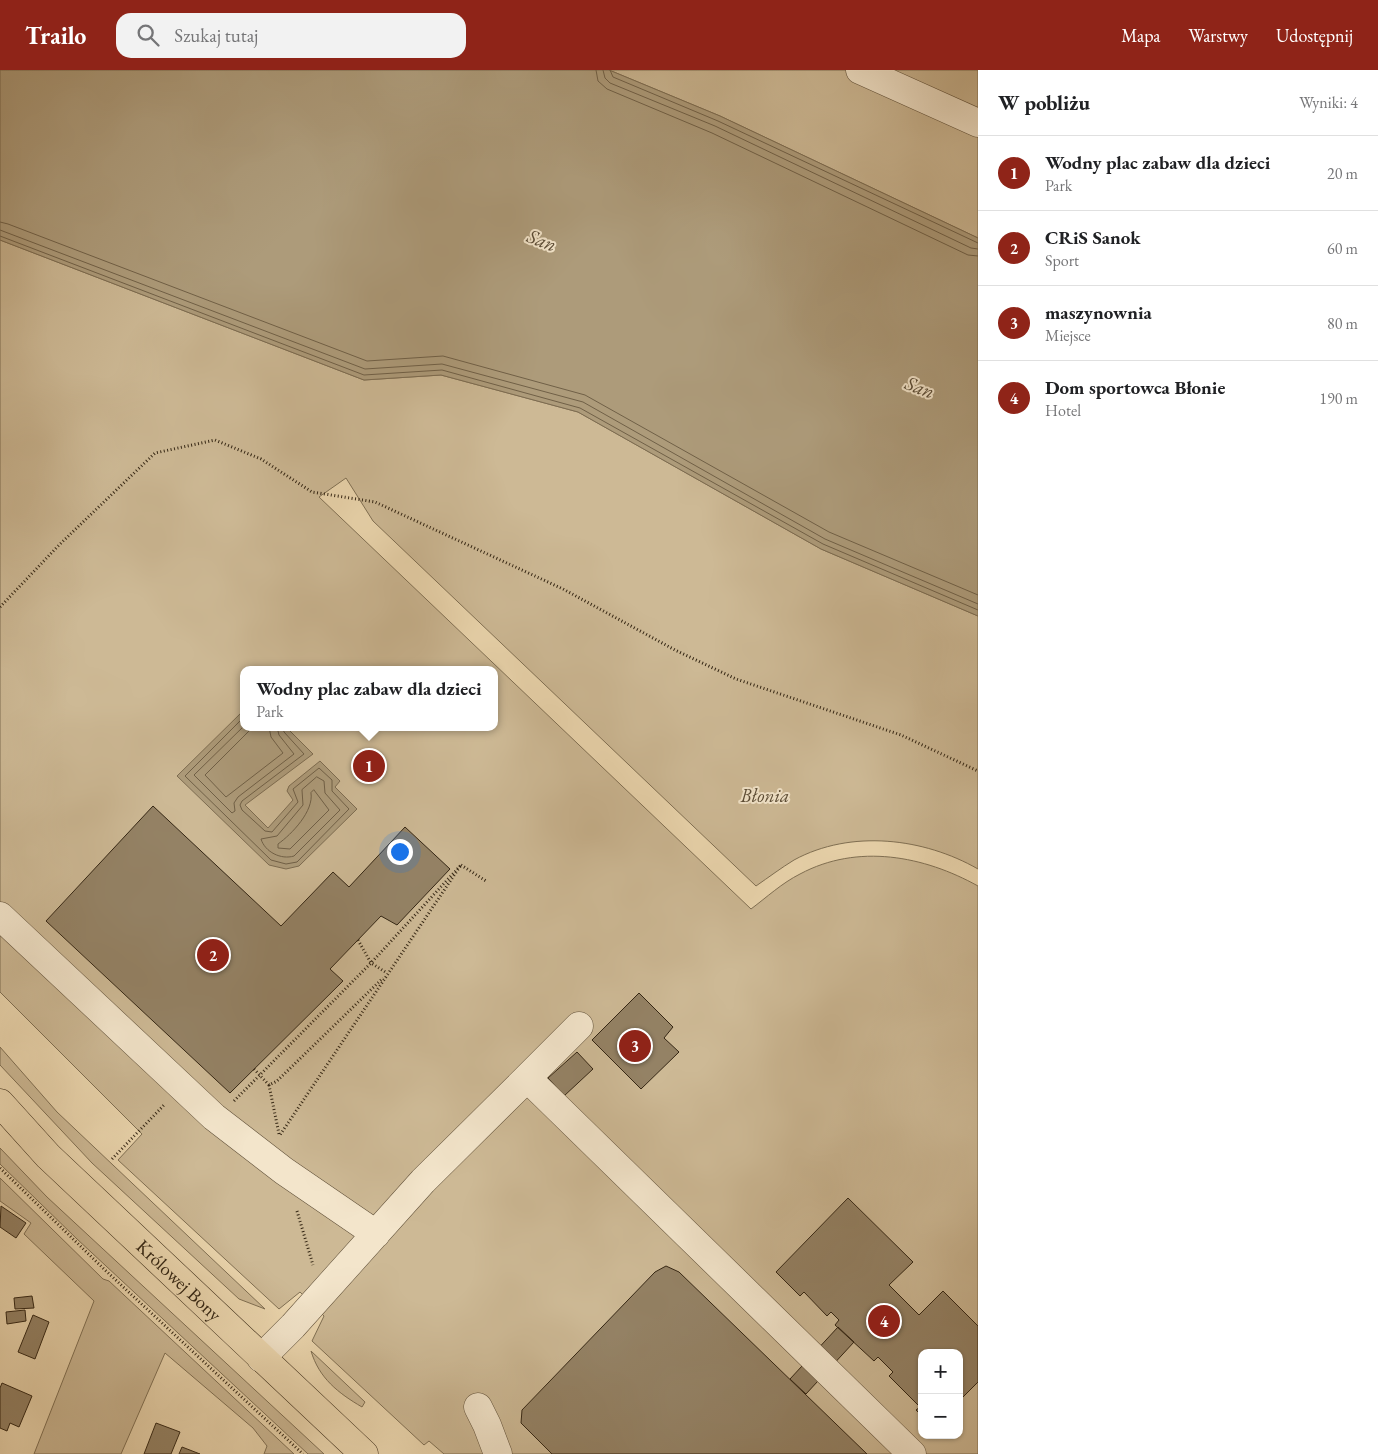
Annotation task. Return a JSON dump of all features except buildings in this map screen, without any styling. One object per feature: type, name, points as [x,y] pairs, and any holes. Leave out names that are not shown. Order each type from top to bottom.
[{"type":"main road","name":"Królowej Bony","points":[[0,1103],[48,1156],[364,1454]]},
{"type":"lane","points":[[860,70],[978,123]]},
{"type":"lane","points":[[0,916],[214,1117],[284,1171],[376,1234]]},
{"type":"lane","points":[[261,1358],[423,1181],[579,1026]]},
{"type":"lane","points":[[527,1078],[912,1454]]},
{"type":"lane","points":[[478,1408],[487,1424],[498,1454]]},
{"type":"path","points":[[0,607],[59,545],[155,453],[215,440],[261,458],[312,492],[375,502],[393,510],[563,589],[675,650],[736,679],[901,735],[978,771]]},
{"type":"path","points":[[461,864],[486,881]]},
{"type":"path","points":[[232,1103],[371,963],[461,864]]},
{"type":"path","points":[[328,1287],[315,1270],[275,1142],[461,864]]},
{"type":"path","points":[[358,940],[371,963],[387,973]]},
{"type":"path","points":[[270,1085],[277,1081],[387,973]]},
{"type":"path","points":[[254,1069],[270,1085],[279,1136]]},
{"type":"path","points":[[0,1168],[105,1270],[303,1454]]},
{"type":"green space","points":[[609,70],[978,70],[978,238],[720,116]]},
{"type":"green space","name":"Błonia","points":[[0,240],[364,380],[441,375],[578,412],[821,549],[978,616],[978,869],[957,858],[911,844],[863,841],[839,844],[816,850],[794,860],[756,886],[373,521],[346,478],[319,497],[496,666],[240,666],[240,731],[498,731],[498,668],[751,909],[793,878],[822,864],[868,856],[890,857],[936,867],[978,886],[978,1454],[444,1454],[429,1441],[424,1445],[312,1341],[324,1316],[300,1292],[279,1309],[118,1160],[142,1134],[0,992]]},
{"type":"green space","points":[[0,1047],[57,1112],[265,1309],[239,1299],[92,1163],[0,1065]]},
{"type":"green space","points":[[0,1148],[47,1197],[324,1454],[308,1454],[77,1239],[0,1164]]},
{"type":"green space","points":[[0,1178],[103,1279],[109,1281],[294,1454],[264,1454],[267,1446],[253,1428],[165,1353],[121,1454],[34,1454],[94,1301],[24,1234],[31,1223],[0,1201]]},
{"type":"green space","points":[[311,1351],[365,1402],[362,1407],[330,1384],[319,1369]]},
{"type":"water","name":"San","points":[[0,70],[609,70],[720,116],[978,238],[978,616],[821,549],[578,412],[441,375],[364,380],[0,240]]},
{"type":"water","points":[[240,714],[240,731],[290,731],[313,754],[245,805],[268,828],[293,800],[287,791],[289,786],[320,761],[340,781],[335,787],[357,809],[299,866],[286,869],[269,865],[177,776]]},
{"type":"place","name":"Wodny plac zabaw dla dzieci","points":[[369,766]]},
{"type":"place","name":"CRiS Sanok","points":[[213,955]]},
{"type":"place","name":"maszynownia","points":[[635,1046]]},
{"type":"place","name":"Dom sportowca Błonie","points":[[884,1321]]}]
